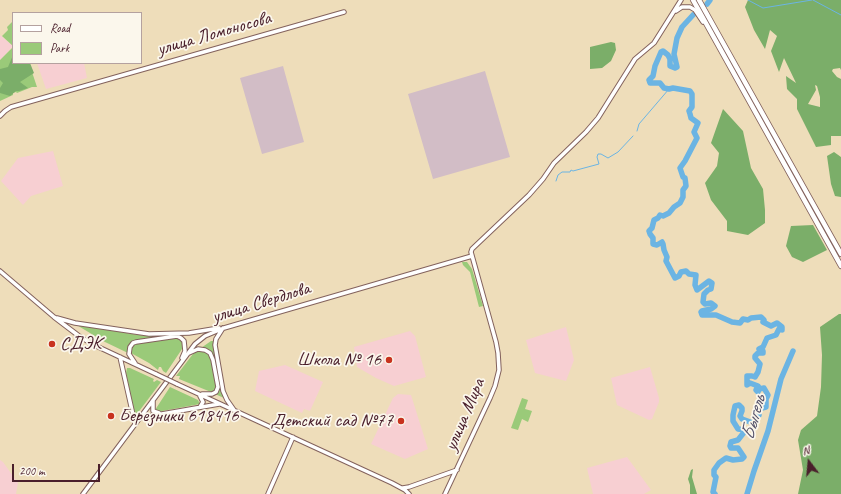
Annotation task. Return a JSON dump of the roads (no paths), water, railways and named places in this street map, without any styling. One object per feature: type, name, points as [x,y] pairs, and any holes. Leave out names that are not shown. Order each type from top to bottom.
[{"type":"highway","points":[[693,0],[841,266]]},
{"type":"highway","points":[[699,0],[841,254]]},
{"type":"street","points":[[472,254],[478,242],[529,195],[554,163],[598,118],[635,59],[654,43],[681,0]]},
{"type":"street","points":[[672,14],[682,7],[690,7],[695,10],[716,40]]},
{"type":"street","name":"улица Ломоносова","points":[[0,116],[11,107],[344,12]]},
{"type":"street","name":"улица Свердлова","points":[[83,494],[153,398],[199,339],[224,328],[472,254]]},
{"type":"street","name":"улица Мира","points":[[445,494],[490,398],[499,370],[496,342],[472,254]]},
{"type":"street","points":[[0,271],[54,317],[86,340],[194,392],[402,488],[409,494]]},
{"type":"street","points":[[54,317],[74,322],[149,334],[224,328]]},
{"type":"street","points":[[224,328],[216,339],[215,344],[224,396],[235,411]]},
{"type":"street","points":[[138,365],[132,360],[129,354],[130,347],[133,343],[177,336],[183,339],[185,347],[185,351],[178,366]]},
{"type":"street","points":[[184,358],[192,351],[201,349],[210,353],[213,360],[218,387],[216,392],[208,395],[194,392]]},
{"type":"street","points":[[120,357],[135,424]]},
{"type":"street","points":[[194,392],[203,400],[200,407]]},
{"type":"street","points":[[153,398],[153,411],[161,414]]},
{"type":"street","points":[[139,418],[220,404]]},
{"type":"street","points":[[268,494],[293,437]]},
{"type":"street","points":[[402,488],[409,487],[456,470]]},
{"type":"waterway","name":"Быгель","points":[[707,4],[710,0]]},
{"type":"waterway","points":[[748,0],[763,8],[812,0]]},
{"type":"waterway","points":[[813,0],[841,15]]},
{"type":"waterway","name":"Быгель","points":[[693,15],[682,27],[677,38],[674,54],[677,67],[675,68],[670,66],[670,59],[663,51],[661,52],[655,66],[653,76],[649,80],[650,83],[660,83],[664,88],[690,91],[692,94],[692,107],[689,111],[691,118],[698,123],[694,132],[697,138],[680,168],[683,177],[685,178],[686,186],[683,190],[683,197],[680,203],[669,213],[663,216],[660,215],[654,220],[652,228],[649,231],[653,238],[653,244],[657,245],[662,242],[667,257],[666,261],[675,278],[679,276],[681,272],[686,271],[689,274],[696,275],[695,285],[697,290],[709,281],[712,283],[711,289],[704,294],[703,302],[705,304],[711,303],[715,306],[711,309],[702,311],[702,315],[716,315],[732,322],[740,323],[743,319],[748,320],[751,318],[761,317],[764,320],[763,322],[771,326],[777,323],[782,327],[782,330],[779,329],[776,335],[767,338],[763,347],[759,349],[763,351],[763,353],[758,353],[755,356],[760,364],[755,377],[747,376],[747,385],[750,383],[758,386],[756,390],[758,392],[759,389],[764,388],[768,395],[766,399],[766,407],[758,409],[759,415],[756,414],[755,421],[753,423],[742,419],[740,416],[742,408],[739,405],[735,406],[733,421],[738,429],[745,431],[738,440],[731,442],[730,446],[731,448],[738,448],[744,457],[742,459],[733,460],[726,458],[719,463],[714,470],[714,475],[716,477],[713,492],[715,494]]},
{"type":"waterway","points":[[637,131],[639,124],[669,89]]},
{"type":"waterway","points":[[556,181],[558,175],[562,172],[570,172],[571,170],[573,171],[599,164],[597,157],[598,154],[608,158],[618,152],[633,136]]},
{"type":"waterway","name":"Быгель","points":[[747,494],[768,431],[781,379],[793,351]]},
{"type":"place","name":"СДЭК","points":[[52,344]]},
{"type":"place","name":"Школа № 16","points":[[389,360]]},
{"type":"place","name":"Березники 618416","points":[[111,416]]},
{"type":"place","name":"Детский сад №77","points":[[401,421]]}]
